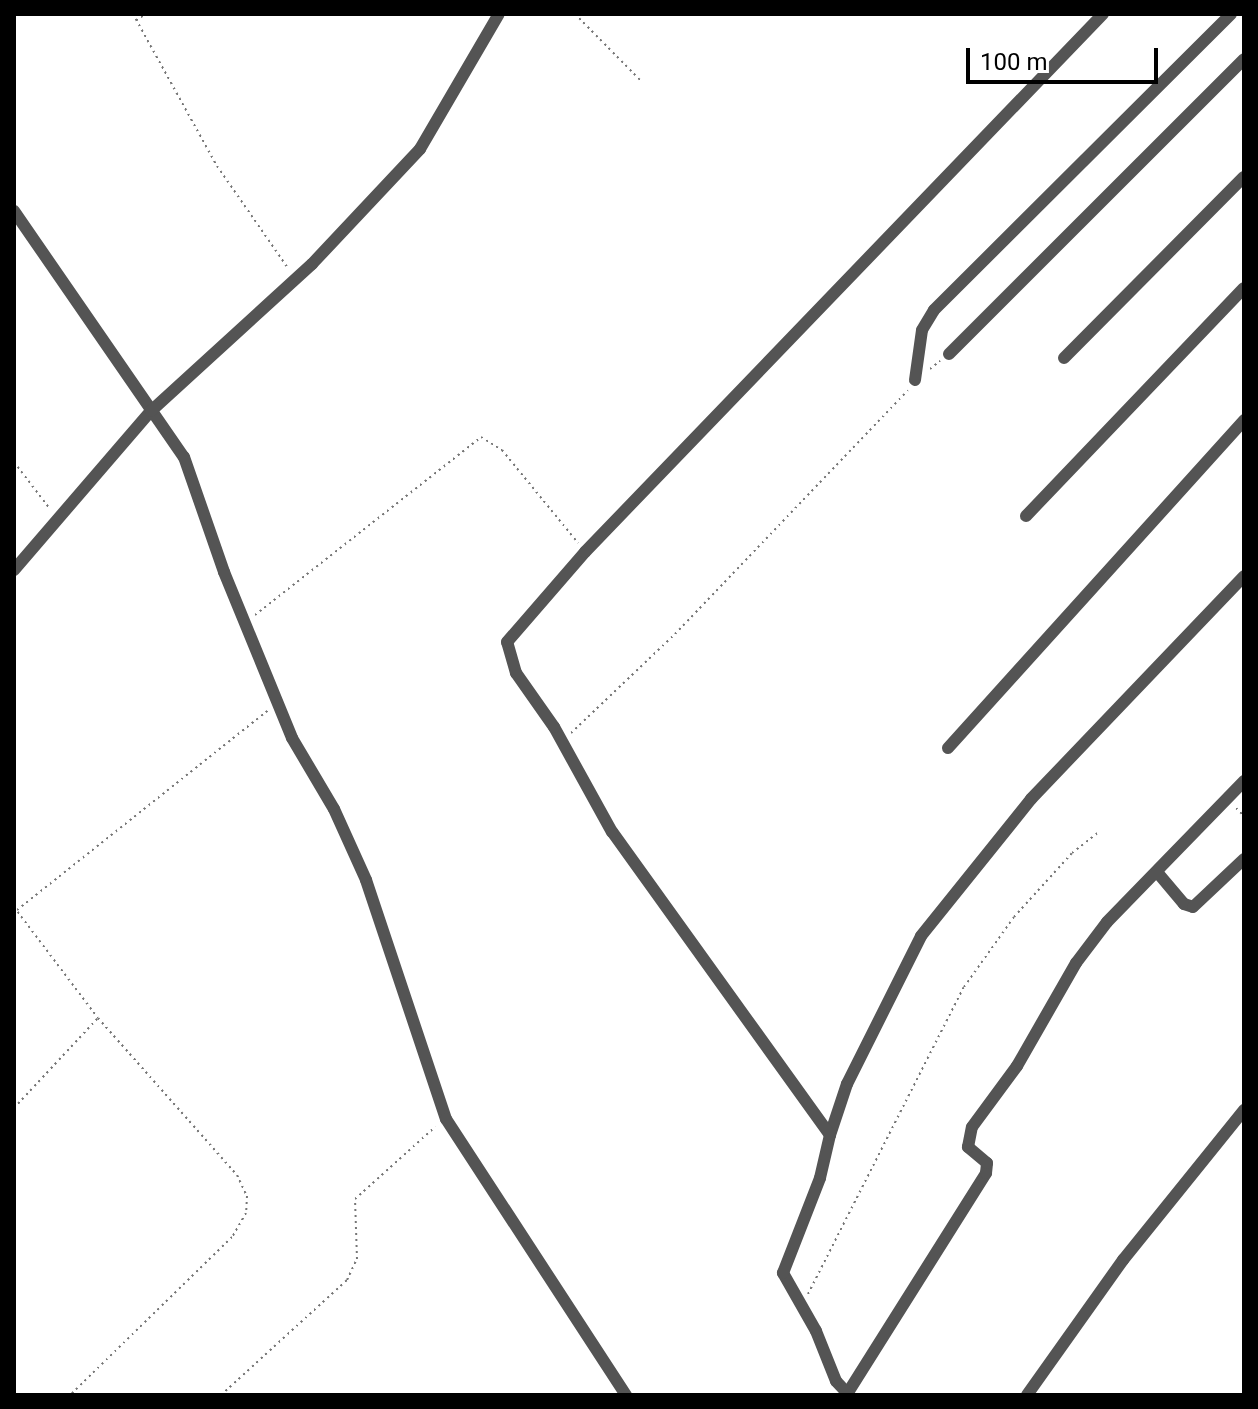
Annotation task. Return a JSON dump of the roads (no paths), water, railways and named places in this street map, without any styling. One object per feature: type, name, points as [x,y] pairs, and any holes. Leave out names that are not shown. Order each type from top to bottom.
[{"type":"street","points":[[14,570],[151,411],[296,279],[420,149],[499,14]]},
{"type":"street","points":[[830,1135],[612,832],[506,648],[515,629],[585,552],[1103,14]]},
{"type":"street","points":[[915,380],[922,330],[934,310],[1231,14]]},
{"type":"street","points":[[949,354],[1244,59]]},
{"type":"street","points":[[1064,358],[1244,177]]},
{"type":"street","points":[[14,211],[188,465],[245,623],[292,738],[334,809],[366,880],[446,1119],[626,1395]]},
{"type":"street","points":[[1026,516],[1244,288]]},
{"type":"street","points":[[948,748],[1244,420]]},
{"type":"street","points":[[1244,576],[1031,799],[929,925],[893,983],[830,1135],[820,1178],[783,1268],[831,1371],[848,1394],[986,1173],[987,1163],[968,1147],[977,1117],[1009,1079],[1095,936],[1244,781]]},
{"type":"street","points":[[1157,872],[1184,904],[1193,907],[1244,859]]},
{"type":"street","points":[[1027,1395],[1123,1260],[1244,1110]]}]
